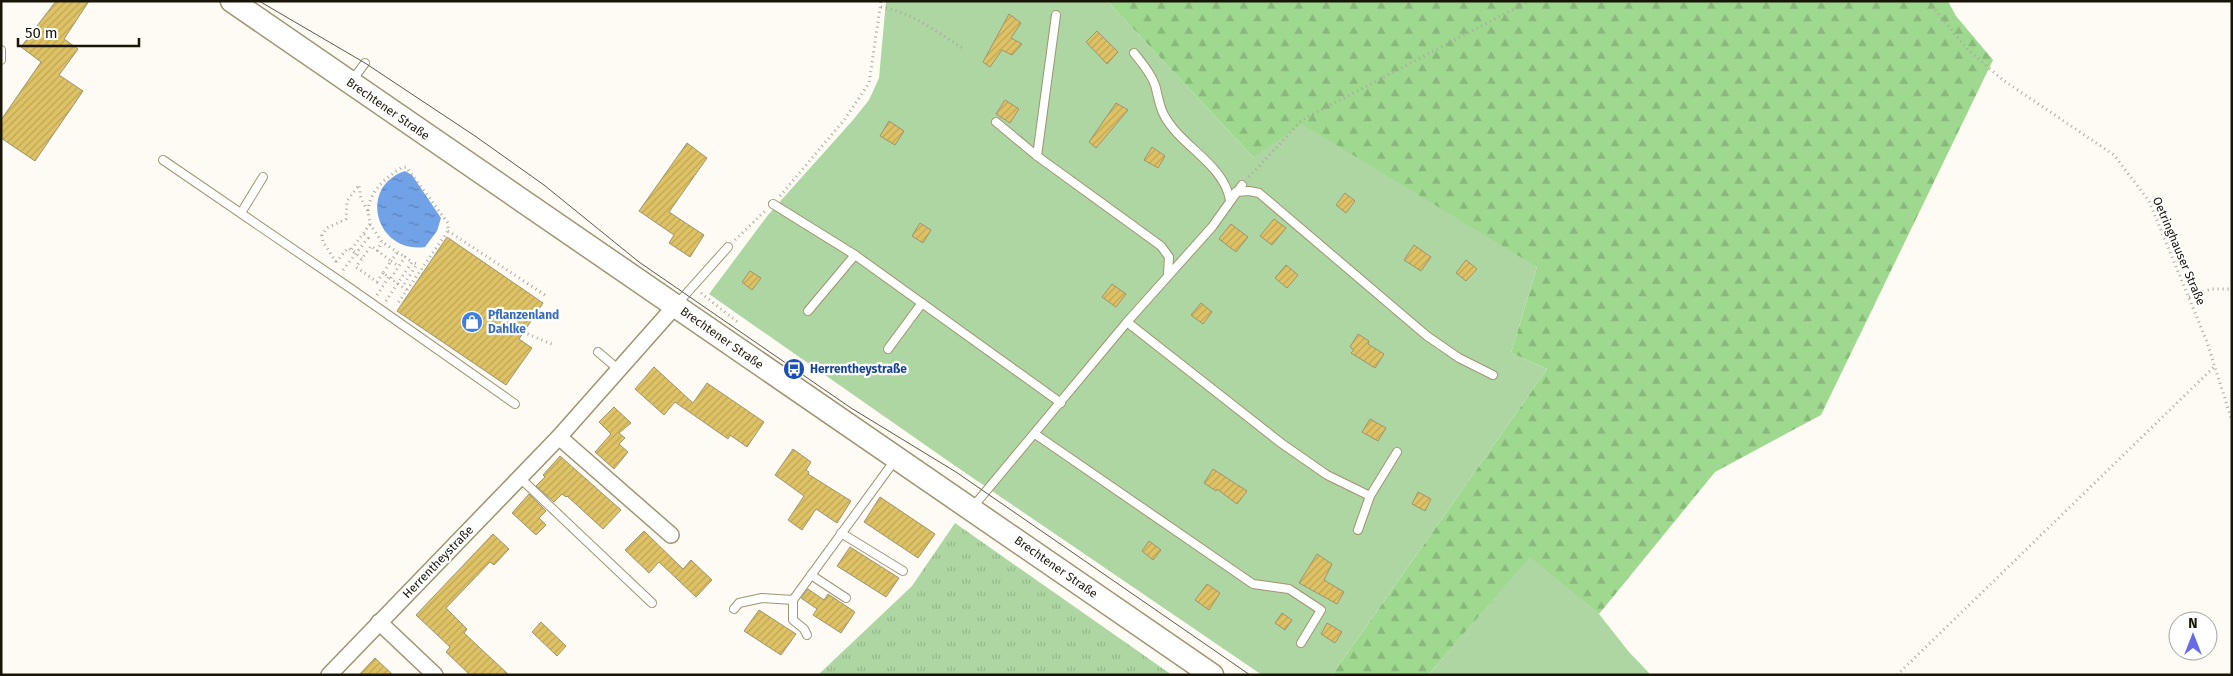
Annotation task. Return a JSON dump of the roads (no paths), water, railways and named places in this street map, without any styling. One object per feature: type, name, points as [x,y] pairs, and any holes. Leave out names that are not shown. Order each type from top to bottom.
[{"type":"main road","name":"Brechtener Straße","points":[[232,1],[350,84],[972,508],[1212,675]]},
{"type":"street","name":"Herrentheystraße","points":[[329,675],[559,437],[676,306]]},
{"type":"street","points":[[559,437],[671,535]]},
{"type":"street","points":[[379,622],[435,675]]},
{"type":"lane","points":[[1037,156],[1056,16]]},
{"type":"lane","points":[[1,50],[1,60]]},
{"type":"lane","points":[[1134,53],[1147,68],[1155,84],[1164,115],[1175,131],[1221,176],[1228,189],[1230,200]]},
{"type":"lane","points":[[350,84],[364,63]]},
{"type":"lane","points":[[996,122],[1037,156],[1161,246],[1169,257],[1168,274]]},
{"type":"lane","points":[[163,160],[515,404]]},
{"type":"lane","points":[[241,213],[263,177]]},
{"type":"lane","points":[[972,508],[1127,322],[1212,227],[1242,185]]},
{"type":"lane","points":[[1236,192],[1249,191],[1259,193],[1427,336],[1459,358],[1493,375]]},
{"type":"lane","points":[[773,204],[855,255],[1061,403]]},
{"type":"lane","points":[[676,306],[728,248]]},
{"type":"lane","points":[[808,311],[855,255]]},
{"type":"lane","points":[[888,349],[922,303]]},
{"type":"lane","points":[[1127,322],[1281,443],[1327,475],[1370,496]]},
{"type":"lane","points":[[598,352],[618,369]]},
{"type":"lane","points":[[1034,434],[1253,584],[1289,589],[1321,610],[1301,643]]},
{"type":"lane","points":[[1358,530],[1370,496],[1397,452]]},
{"type":"lane","points":[[806,635],[804,629],[793,620],[793,600],[896,458]]},
{"type":"lane","points":[[520,478],[652,603]]},
{"type":"lane","points":[[841,533],[903,572]]},
{"type":"lane","points":[[811,575],[846,598]]},
{"type":"lane","points":[[734,609],[739,603],[762,598],[793,600]]},
{"type":"water","points":[[405,171],[412,175],[441,218],[437,231],[425,247],[408,246],[394,240],[384,230],[379,218],[377,204],[381,191],[390,179]]},
{"type":"tram line","points":[[259,1],[365,63],[475,136],[544,185],[639,262],[851,408],[956,472],[1250,675]]},
{"type":"place","name":"Pflanzenland Dahlke","points":[[472,322]]},
{"type":"place","name":"Herrentheystraße","points":[[794,369]]}]
